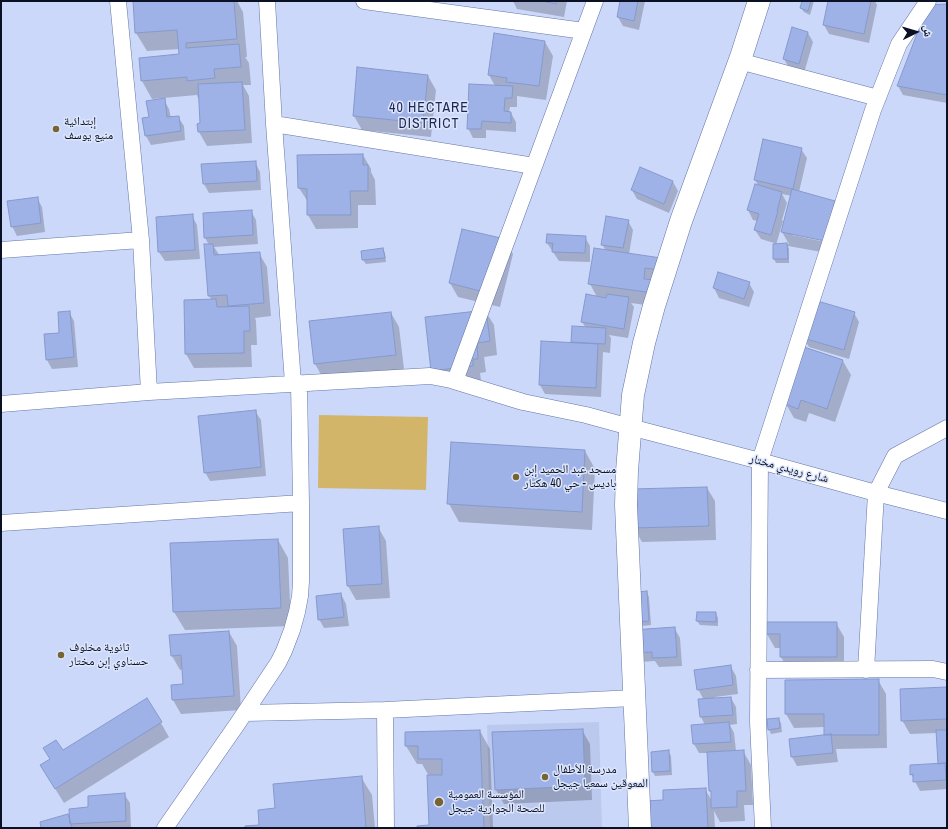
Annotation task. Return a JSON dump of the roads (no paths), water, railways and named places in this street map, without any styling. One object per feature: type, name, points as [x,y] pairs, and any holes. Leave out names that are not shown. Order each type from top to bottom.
[{"type":"main road","points":[[640,828],[626,505],[633,395],[638,368],[654,306],[681,221],[759,1]]},
{"type":"street","points":[[118,1],[141,240],[149,392]]},
{"type":"street","points":[[165,828],[245,713],[278,662],[292,630],[298,607],[301,582],[301,503],[296,383],[274,124],[267,1]]},
{"type":"street","points":[[364,1],[584,31]]},
{"type":"street","points":[[455,381],[595,1]]},
{"type":"street","points":[[763,828],[758,722],[760,461],[873,110],[899,44],[928,1]]},
{"type":"street","points":[[739,61],[878,98]]},
{"type":"street","points":[[274,124],[534,166]]},
{"type":"street","points":[[1,250],[141,240]]},
{"type":"street","name":"شارع رويدي مختار","points":[[1,404],[149,392],[430,376],[455,381],[523,402],[586,415],[947,511]]},
{"type":"street","points":[[866,670],[876,493],[895,456],[947,428]]},
{"type":"street","points":[[1,523],[301,503]]},
{"type":"street","points":[[758,670],[933,669],[947,672]]},
{"type":"street","points":[[245,713],[385,710],[634,698]]},
{"type":"street","points":[[385,710],[386,828]]},
{"type":"place","name":"إبتدائية منيع يوسف","points":[[56,129]]},
{"type":"place","name":"مسجد عبد الحميد إبن باديس - حي 40 هكتار","points":[[516,477]]},
{"type":"place","name":"ثانوية مخلوف حسناوي إبن مختار","points":[[61,655]]},
{"type":"place","name":"مدرسة الأطفال المعوقين سمعيا جيجل","points":[[545,777]]},
{"type":"place","name":"المؤسسة العمومية للصحة الجوارية جيجل","points":[[439,802]]},
{"type":"district","name":"40 HECTARE DISTRICT","points":[[429,116]]}]
